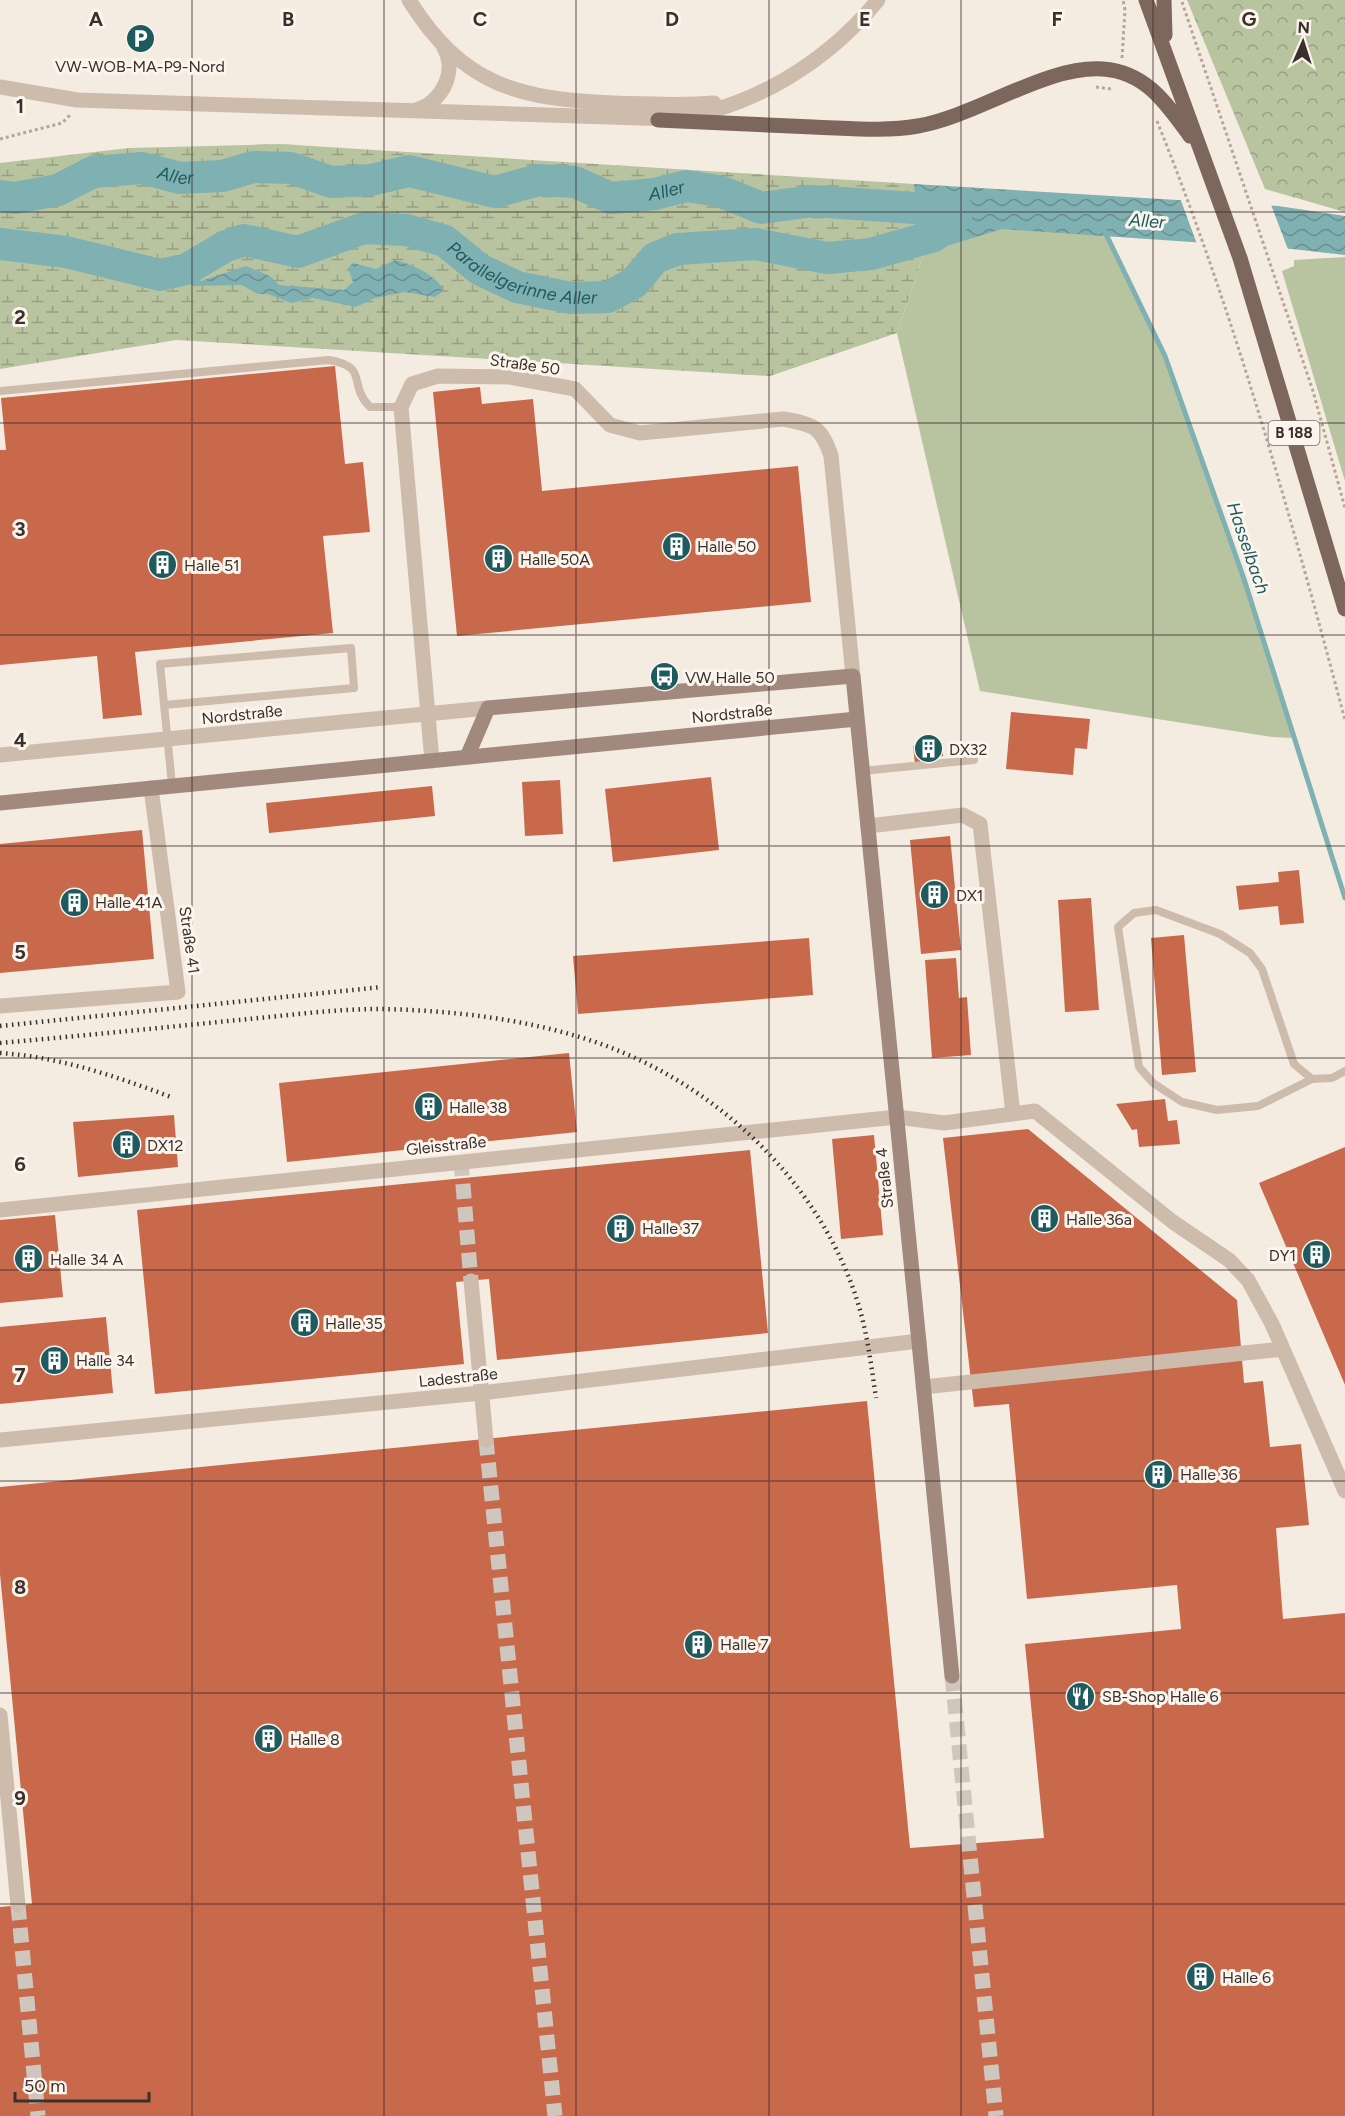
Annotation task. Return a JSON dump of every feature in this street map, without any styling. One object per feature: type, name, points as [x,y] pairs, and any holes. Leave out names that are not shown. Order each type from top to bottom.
[{"type":"main road","name":"B 188","points":[[1146,0],[1240,258],[1345,609]]},
{"type":"main road","points":[[1164,0],[1167,56]]},
{"type":"main road","points":[[658,120],[843,128],[915,126],[972,111],[1059,74],[1080,69],[1119,71],[1141,80],[1161,96],[1200,150]]},
{"type":"street","points":[[404,111],[418,109],[434,101],[446,83],[448,58],[409,0]]},
{"type":"street","points":[[0,87],[77,100],[658,120],[713,110],[765,89],[824,54],[857,25],[878,0]]},
{"type":"street","points":[[439,42],[455,58],[488,79],[521,93],[559,100],[699,104],[729,101],[765,89]]},
{"type":"street","name":"Straße 50","points":[[401,408],[412,384],[438,376],[510,376],[574,389],[610,425],[640,433],[783,418],[805,422],[824,436],[831,456],[853,676]]},
{"type":"street","points":[[401,408],[432,761]]},
{"type":"street","name":"Nordstraße","points":[[0,755],[853,676]]},
{"type":"street","name":"Straße 4","points":[[853,676],[952,1676]]},
{"type":"street","points":[[467,757],[488,708]]},
{"type":"street","name":"Nordstraße","points":[[0,803],[857,719]]},
{"type":"street","name":"Straße 41","points":[[0,1006],[178,992],[151,788]]},
{"type":"street","points":[[867,826],[963,815],[980,824],[1013,1114]]},
{"type":"street","name":"Gleisstraße","points":[[0,1210],[897,1117],[944,1123],[1035,1111],[1173,1222],[1228,1260],[1248,1280],[1283,1349],[1345,1491]]},
{"type":"street","points":[[471,1281],[486,1440]]},
{"type":"street","name":"Ladestraße","points":[[0,1440],[481,1393],[919,1341]]},
{"type":"street","points":[[924,1387],[1283,1349]]},
{"type":"street","points":[[0,1715],[18,1905]]},
{"type":"lane","points":[[0,391],[329,360],[346,363],[354,370],[360,398],[370,407],[401,408]]},
{"type":"lane","points":[[164,705],[354,688],[351,648],[160,664],[167,739],[172,785]]},
{"type":"lane","points":[[862,771],[974,760]]},
{"type":"lane","points":[[1312,1079],[1294,1064],[1262,969],[1250,953],[1220,934],[1156,910],[1134,913],[1118,927],[1139,1067],[1153,1083],[1182,1102],[1217,1110],[1258,1106],[1312,1079],[1332,1078],[1345,1071]]},
{"type":"path","points":[[1119,71],[1125,10],[1122,0]]},
{"type":"path","points":[[1182,0],[1313,391],[1345,508]]},
{"type":"path","points":[[0,138],[62,123],[73,112]]},
{"type":"path","points":[[1157,120],[1209,256],[1290,514],[1345,720]]},
{"type":"green space","points":[[1187,0],[1345,0],[1345,212],[1265,189]]},
{"type":"green space","points":[[280,144],[914,184],[916,227],[924,253],[897,333],[770,376],[176,340],[0,369],[0,163],[129,148]]},
{"type":"green space","points":[[1098,217],[1165,356],[1244,579],[1294,738],[1272,737],[980,691],[897,333],[924,253],[934,236]]},
{"type":"green space","points":[[1345,257],[1345,481],[1282,271],[1294,266],[1294,260]]},
{"type":"water","points":[[914,184],[1278,206],[1345,216],[1345,255],[1292,249],[1002,229],[924,253],[916,227]]},
{"type":"water","points":[[395,260],[433,277],[442,287],[441,293],[435,297],[405,292],[375,298],[356,307],[313,298],[291,303],[268,294],[258,294],[242,285],[193,286],[187,280],[187,269],[193,277],[201,281],[246,266],[270,276],[279,285],[344,290],[353,282],[348,268],[353,263],[376,269]]},
{"type":"pier","points":[[1180,198],[1270,202],[1289,252],[1198,247]]},
{"type":"building","name":"Halle 51","points":[[335,366],[345,464],[363,462],[370,532],[323,536],[333,633],[135,652],[142,715],[103,719],[97,656],[0,665],[0,450],[6,450],[1,398]]},
{"type":"building","name":"Halle 50","points":[[480,387],[482,404],[533,399],[542,491],[798,466],[811,602],[457,636],[433,392]]},
{"type":"building","points":[[1011,712],[1090,719],[1087,749],[1075,748],[1073,775],[1006,769]]},
{"type":"building","points":[[943,744],[943,756],[929,758],[930,763],[915,764],[913,746]]},
{"type":"building","points":[[711,777],[719,850],[613,862],[605,789]]},
{"type":"building","points":[[560,780],[563,834],[525,836],[522,782]]},
{"type":"building","points":[[432,786],[435,816],[269,833],[266,803]]},
{"type":"building","name":"Halle 41A","points":[[142,830],[154,959],[0,973],[0,844]]},
{"type":"building","name":"DX1","points":[[950,836],[961,950],[921,954],[910,840]]},
{"type":"building","points":[[1299,870],[1304,923],[1280,925],[1278,906],[1239,910],[1236,886],[1279,882],[1278,872]]},
{"type":"building","points":[[1091,898],[1099,1010],[1065,1012],[1058,900]]},
{"type":"building","points":[[1184,935],[1196,1072],[1162,1075],[1151,938]]},
{"type":"building","points":[[809,938],[813,995],[578,1014],[573,956]]},
{"type":"building","points":[[956,958],[959,998],[967,997],[971,1055],[932,1058],[925,960]]},
{"type":"building","name":"Halle 38","points":[[569,1053],[577,1132],[287,1162],[279,1083]]},
{"type":"building","points":[[1165,1099],[1168,1121],[1177,1120],[1180,1144],[1139,1147],[1137,1129],[1132,1130],[1116,1104]]},
{"type":"building","name":"DX12","points":[[174,1115],[178,1167],[78,1177],[73,1122]]},
{"type":"building","points":[[1028,1129],[1237,1300],[1244,1383],[1263,1381],[1270,1447],[1301,1444],[1309,1525],[1276,1528],[1283,1619],[1345,1613],[1345,2116],[0,2116],[0,1907],[32,1904],[0,1574],[0,1487],[867,1401],[910,1848],[1044,1838],[1025,1644],[1181,1629],[1177,1585],[1027,1599],[1009,1404],[974,1407],[943,1138]]},
{"type":"building","points":[[874,1135],[883,1235],[841,1239],[832,1139]]},
{"type":"building","name":"DY1","points":[[1345,1147],[1345,1385],[1259,1183]]},
{"type":"building","points":[[750,1150],[768,1333],[497,1360],[489,1279],[456,1282],[464,1364],[155,1394],[137,1210]]},
{"type":"building","name":"Halle 34 A","points":[[55,1215],[63,1297],[0,1303],[0,1220]]},
{"type":"building","name":"Halle 34","points":[[106,1317],[113,1393],[0,1404],[0,1327]]},
{"type":"waterway","name":"Aller","points":[[0,196],[15,198],[58,190],[93,172],[142,168],[180,178],[222,176],[254,167],[291,168],[331,182],[371,180],[409,171],[495,192],[539,180],[575,182],[611,198],[655,194],[686,186],[719,191],[762,208],[813,201],[958,211]]},
{"type":"waterway","name":"Parallelgerinne Aller","points":[[0,244],[66,252],[160,275],[187,269],[226,246],[244,240],[298,252],[364,228],[406,230],[445,241],[479,269],[517,287],[571,298],[608,297],[634,283],[655,258],[678,249],[756,244],[827,258],[871,254],[934,236],[956,217]]},
{"type":"waterway","name":"Hasselbach","points":[[1105,232],[1165,356],[1244,579],[1345,898]]},
{"type":"tunnel","points":[[461,1161],[471,1281]]},
{"type":"tunnel","points":[[486,1440],[555,2116]]},
{"type":"tunnel","points":[[952,1676],[996,2116]]},
{"type":"tunnel","points":[[18,1905],[38,2116]]},
{"type":"railway","points":[[0,1026],[382,987]]},
{"type":"railway","points":[[0,1043],[308,1013],[378,1009],[433,1011],[490,1017],[545,1028],[598,1043],[641,1061],[682,1083],[720,1110],[756,1141],[788,1175],[816,1213],[838,1254],[856,1297],[866,1334],[876,1398]]},
{"type":"railway","points":[[0,1053],[66,1063],[171,1097]]},
{"type":"place","name":"VW-WOB-MA-P9-Nord","points":[[140,38]]},
{"type":"place","name":"Halle 50","points":[[676,546]]},
{"type":"place","name":"Halle 50A","points":[[499,559]]},
{"type":"place","name":"Halle 51","points":[[163,565]]},
{"type":"place","name":"VW Halle 50","points":[[664,677]]},
{"type":"place","name":"DX32","points":[[928,749]]},
{"type":"place","name":"DX1","points":[[935,895]]},
{"type":"place","name":"Halle 41A","points":[[74,902]]},
{"type":"place","name":"Halle 38","points":[[428,1107]]},
{"type":"place","name":"DX12","points":[[126,1145]]},
{"type":"place","name":"Halle 36a","points":[[1045,1219]]},
{"type":"place","name":"Halle 37","points":[[621,1228]]},
{"type":"place","name":"DY1","points":[[1317,1255]]},
{"type":"place","name":"Halle 34 A","points":[[29,1259]]},
{"type":"place","name":"Halle 35","points":[[304,1323]]},
{"type":"place","name":"Halle 34","points":[[55,1360]]},
{"type":"place","name":"Halle 36","points":[[1159,1474]]},
{"type":"place","name":"Halle 7","points":[[699,1644]]},
{"type":"place","name":"SB-Shop Halle 6","points":[[1081,1696]]},
{"type":"place","name":"Halle 8","points":[[269,1739]]},
{"type":"place","name":"Halle 6","points":[[1201,1977]]}]
